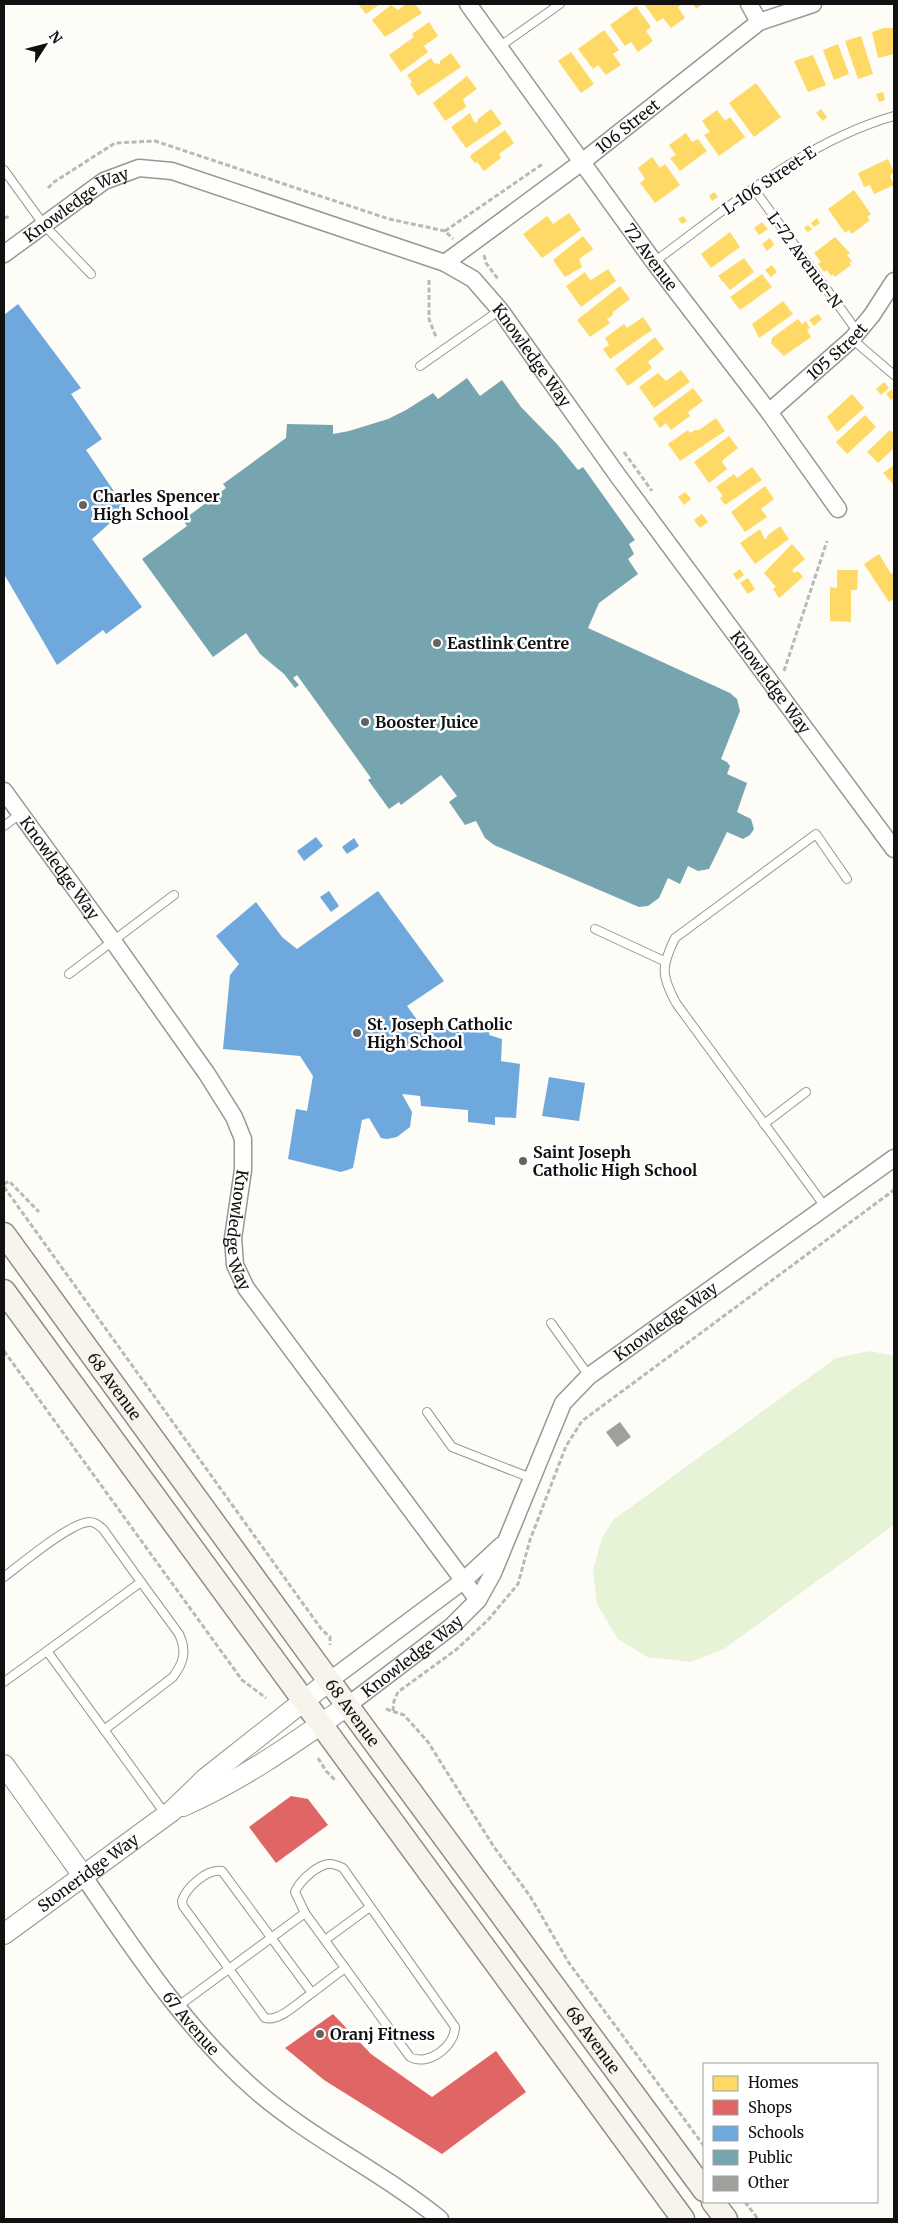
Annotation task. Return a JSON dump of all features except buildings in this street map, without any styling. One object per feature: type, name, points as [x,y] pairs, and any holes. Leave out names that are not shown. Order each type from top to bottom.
[{"type":"main road","name":"68 Avenue","points":[[4,1234],[347,1706],[703,2189]]},
{"type":"main road","name":"68 Avenue","points":[[4,1291],[303,1702],[684,2219]]},
{"type":"main road","points":[[714,2203],[726,2219]]},
{"type":"street","name":"72 Avenue","points":[[468,4],[654,262],[769,412],[838,508]]},
{"type":"street","points":[[749,4],[759,22]]},
{"type":"street","name":"106 Street","points":[[445,263],[582,162],[759,22],[814,4]]},
{"type":"street","name":"Knowledge Way","points":[[4,254],[104,181],[139,168],[172,171],[445,263],[473,279],[500,310],[618,476],[894,849]]},
{"type":"street","name":"105 Street","points":[[769,412],[854,335],[872,315],[894,281]]},
{"type":"street","name":"Knowledge Way","points":[[4,792],[208,1074],[234,1117],[243,1139],[243,1170],[233,1238],[235,1265],[246,1288],[478,1600]]},
{"type":"street","name":"Knowledge Way","points":[[320,1725],[452,1626],[478,1600],[493,1573],[563,1403],[589,1376],[894,1158]]},
{"type":"street","name":"Knowledge Way","points":[[303,1702],[463,1581],[506,1542]]},
{"type":"street","name":"Stoneridge Way","points":[[4,1934],[169,1813],[206,1778],[303,1702]]},
{"type":"street","name":"Stoneridge Way","points":[[169,1813],[218,1790],[320,1725]]},
{"type":"street","name":"67 Avenue","points":[[4,1765],[153,1977],[224,2061],[262,2096],[313,2134],[390,2182],[440,2219]]},
{"type":"lane","points":[[500,47],[560,4]]},
{"type":"lane","name":"L-106 Street-E","points":[[654,262],[806,152],[865,124],[894,116]]},
{"type":"lane","points":[[4,170],[44,225],[91,274]]},
{"type":"lane","name":"L-72 Avenue-N","points":[[754,189],[854,335],[894,375]]},
{"type":"lane","points":[[420,366],[500,310]]},
{"type":"lane","points":[[4,826],[21,813]]},
{"type":"lane","points":[[826,1208],[676,1003],[666,984],[664,961],[675,938],[816,834],[847,879]]},
{"type":"lane","points":[[69,974],[174,895]]},
{"type":"lane","points":[[595,929],[664,961]]},
{"type":"lane","points":[[764,1124],[806,1092]]},
{"type":"lane","points":[[551,1323],[589,1376]]},
{"type":"lane","points":[[427,1412],[452,1447],[532,1478]]},
{"type":"lane","points":[[4,1577],[71,1528],[89,1521],[96,1523],[103,1529],[178,1634],[183,1644],[185,1656],[182,1666],[174,1677],[104,1730]]},
{"type":"lane","points":[[4,1682],[141,1582]]},
{"type":"lane","points":[[47,1651],[104,1730],[169,1813]]},
{"type":"lane","points":[[324,1864],[334,1864],[342,1868],[370,1907],[455,2028],[455,2037],[451,2043],[426,2060],[418,2061],[410,2057],[305,1913],[295,1892],[298,1884],[324,1864]]},
{"type":"lane","points":[[312,1993],[225,1874],[216,1870],[210,1872],[186,1890],[182,1901],[265,2018],[270,2019],[279,2016],[312,1993],[345,1968]]},
{"type":"lane","points":[[325,1940],[370,1907]]},
{"type":"lane","points":[[177,2007],[305,1913]]},
{"type":"path","points":[[445,231],[544,162]]},
{"type":"path","points":[[4,218],[11,216]]},
{"type":"path","points":[[430,280],[429,319],[436,337]]},
{"type":"path","points":[[784,671],[827,541]]},
{"type":"path","points":[[39,1212],[9,1181],[4,1186],[316,1622],[330,1637],[330,1645]]},
{"type":"path","points":[[393,1711],[394,1701],[398,1692],[457,1649],[488,1620],[518,1584],[530,1540],[566,1446],[582,1421],[894,1190]]},
{"type":"path","points":[[4,1351],[242,1680],[266,1698]]},
{"type":"path","points":[[386,1708],[404,1715],[428,1742],[494,1846],[530,1896],[569,1963],[703,2145]]},
{"type":"path","points":[[747,2203],[758,2219]]},
{"type":"green space","points":[[870,1351],[894,1356],[894,1525],[724,1649],[691,1662],[647,1657],[618,1639],[597,1604],[593,1570],[602,1538],[613,1520],[836,1358]]},
{"type":"place","name":"Charles Spencer High School","points":[[83,505]]},
{"type":"place","name":"Eastlink Centre","points":[[437,643]]},
{"type":"place","name":"Booster Juice","points":[[365,722]]},
{"type":"place","name":"St. Joseph Catholic High School","points":[[357,1033]]},
{"type":"place","name":"Saint Joseph Catholic High School","points":[[523,1161]]},
{"type":"place","name":"Oranj Fitness","points":[[320,2034]]}]
